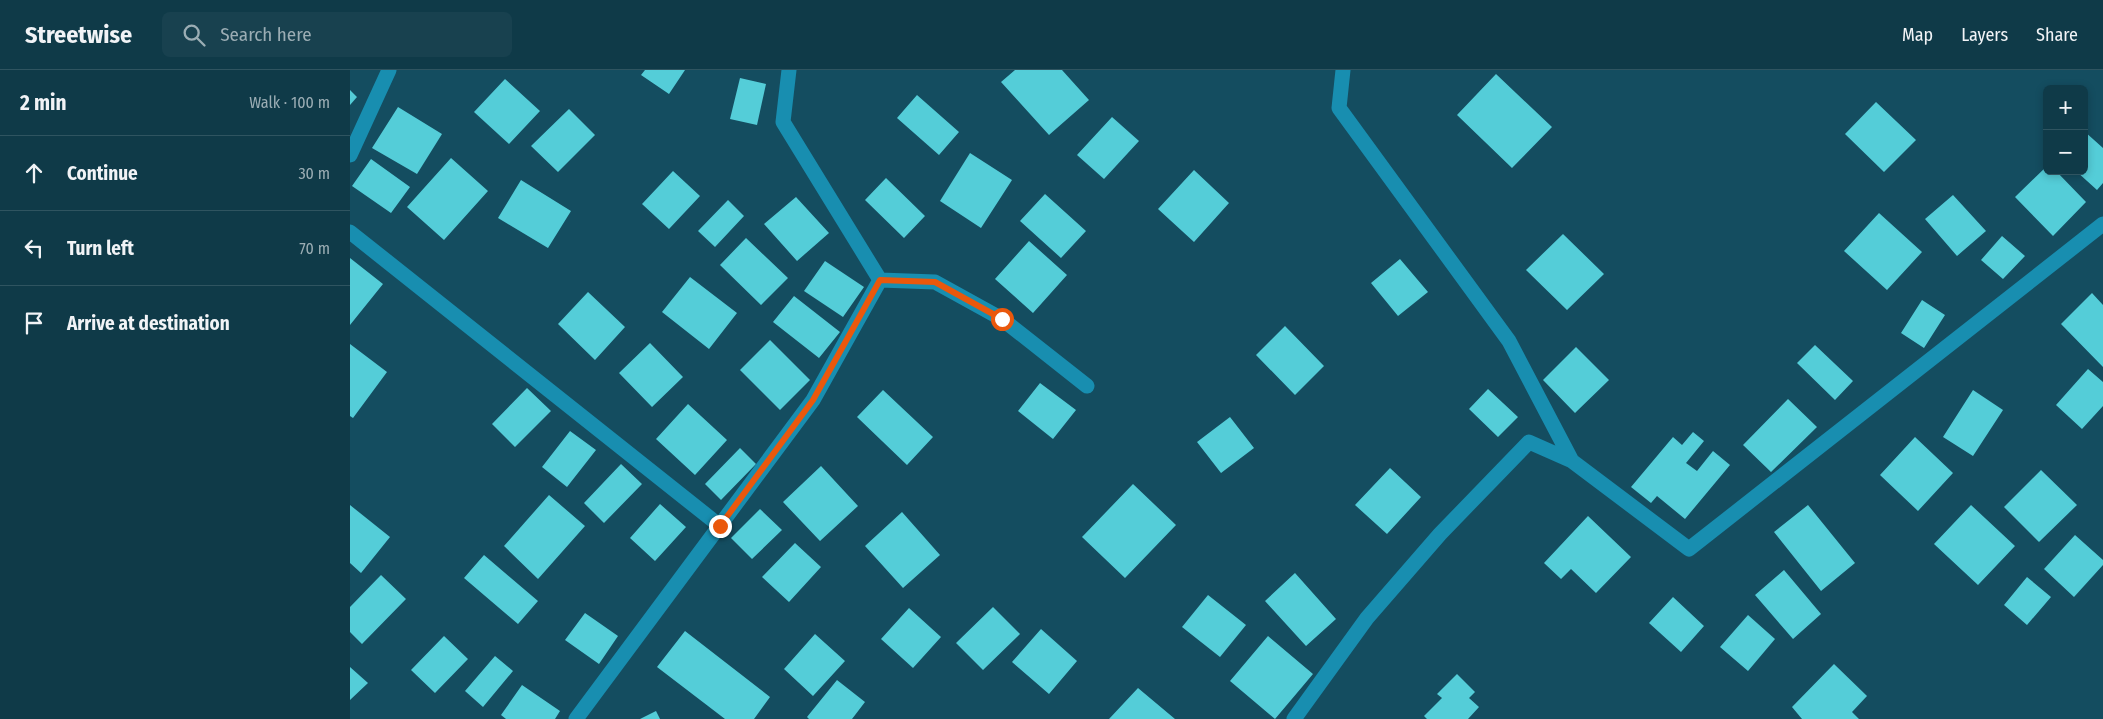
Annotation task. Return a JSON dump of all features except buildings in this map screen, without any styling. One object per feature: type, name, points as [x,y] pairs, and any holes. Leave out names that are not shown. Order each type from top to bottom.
[{"type":"street","points":[[350,156],[389,70]]},
{"type":"street","points":[[790,70],[783,122],[880,280]]},
{"type":"street","points":[[1343,70],[1339,108],[1509,341],[1572,461]]},
{"type":"street","points":[[1294,719],[1367,618],[1440,534],[1529,442],[1572,461],[1689,549],[2103,224]]},
{"type":"street","points":[[350,232],[720,526]]},
{"type":"street","points":[[880,280],[935,282],[1002,319],[1087,386]]},
{"type":"street","points":[[576,719],[813,400],[880,280]]},
{"type":"route","points":[[720,526],[813,400],[880,280],[935,282],[1002,319]]}]
